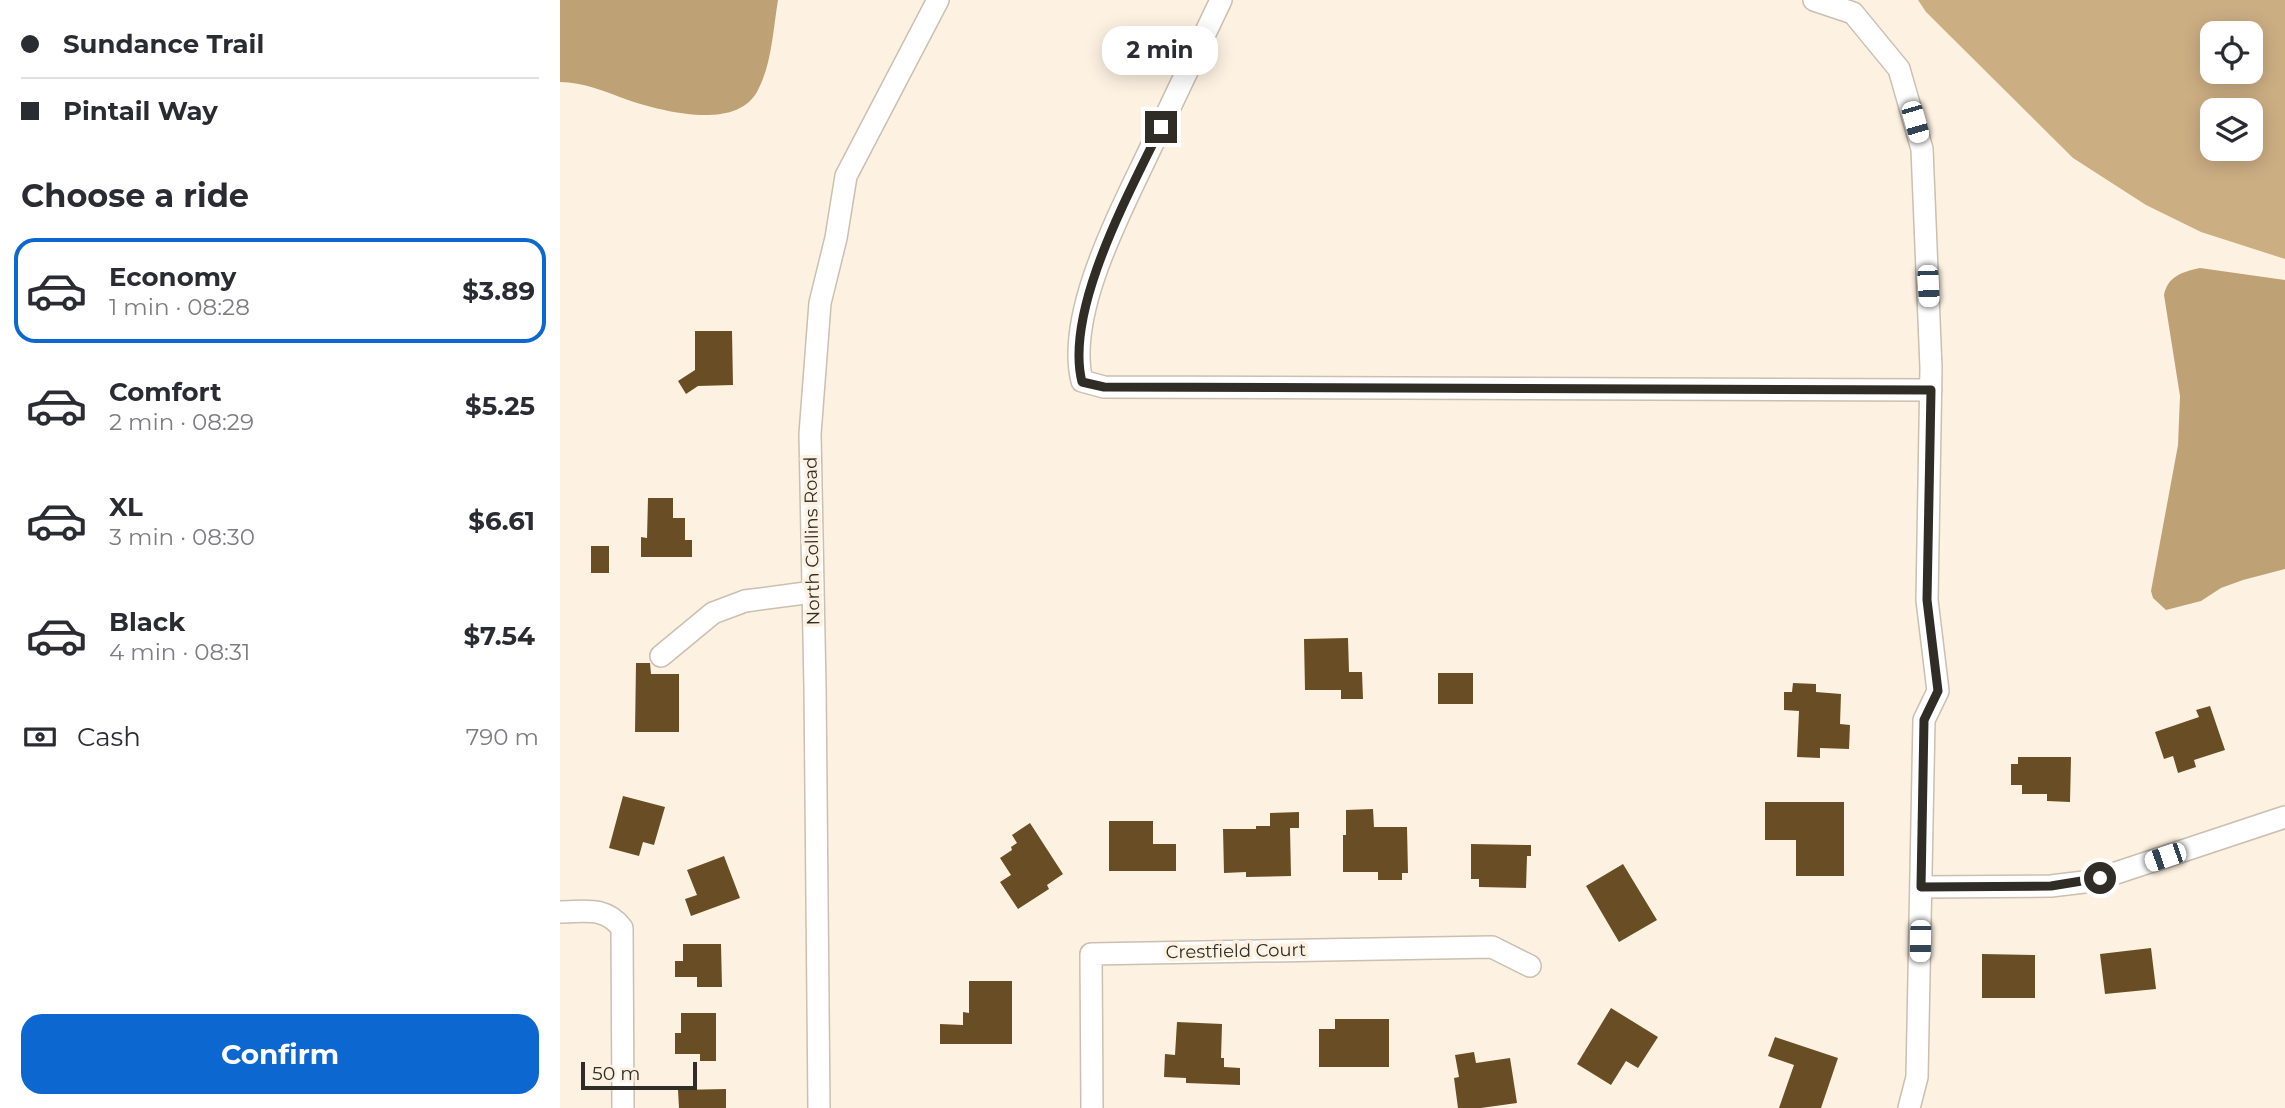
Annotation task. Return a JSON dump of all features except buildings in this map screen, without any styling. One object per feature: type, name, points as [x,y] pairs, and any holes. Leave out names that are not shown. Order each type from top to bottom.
[{"type":"street","name":"North Collins Road","points":[[819,1108],[810,434],[821,303],[836,238],[846,176],[937,0]]},
{"type":"street","points":[[1221,0],[1101,253],[1084,313],[1077,363],[1082,382],[1104,387],[1931,390]]},
{"type":"street","points":[[1814,0],[1853,13],[1899,69],[1922,149],[1931,390],[1927,600],[1938,691],[1924,720],[1917,1077],[1909,1108]]},
{"type":"street","points":[[661,656],[713,613],[745,601],[813,592]]},
{"type":"street","points":[[1921,887],[2051,886],[2084,882],[2285,817]]},
{"type":"street","points":[[560,912],[602,912],[614,917],[622,928],[623,1108]]},
{"type":"street","name":"Crestfield Court","points":[[1092,1108],[1091,954],[1492,947],[1530,966]]},
{"type":"shaded area","points":[[560,0],[778,0],[763,80],[748,103],[734,111],[717,115],[679,113],[586,86],[560,82]]},
{"type":"shaded area","points":[[1918,0],[2285,0],[2285,259],[2201,232],[2146,205],[2073,158],[1926,12]]},
{"type":"shaded area","points":[[2200,268],[2285,280],[2285,569],[2243,580],[2221,588],[2201,601],[2166,610],[2153,598],[2151,591],[2178,445],[2180,396],[2164,295],[2172,279]]},
{"type":"route","points":[[1161,127],[1101,253],[1084,313],[1077,363],[1082,382],[1104,387],[1931,390],[1927,600],[1938,691],[1924,720],[1921,887],[2051,886],[2100,878]]}]
